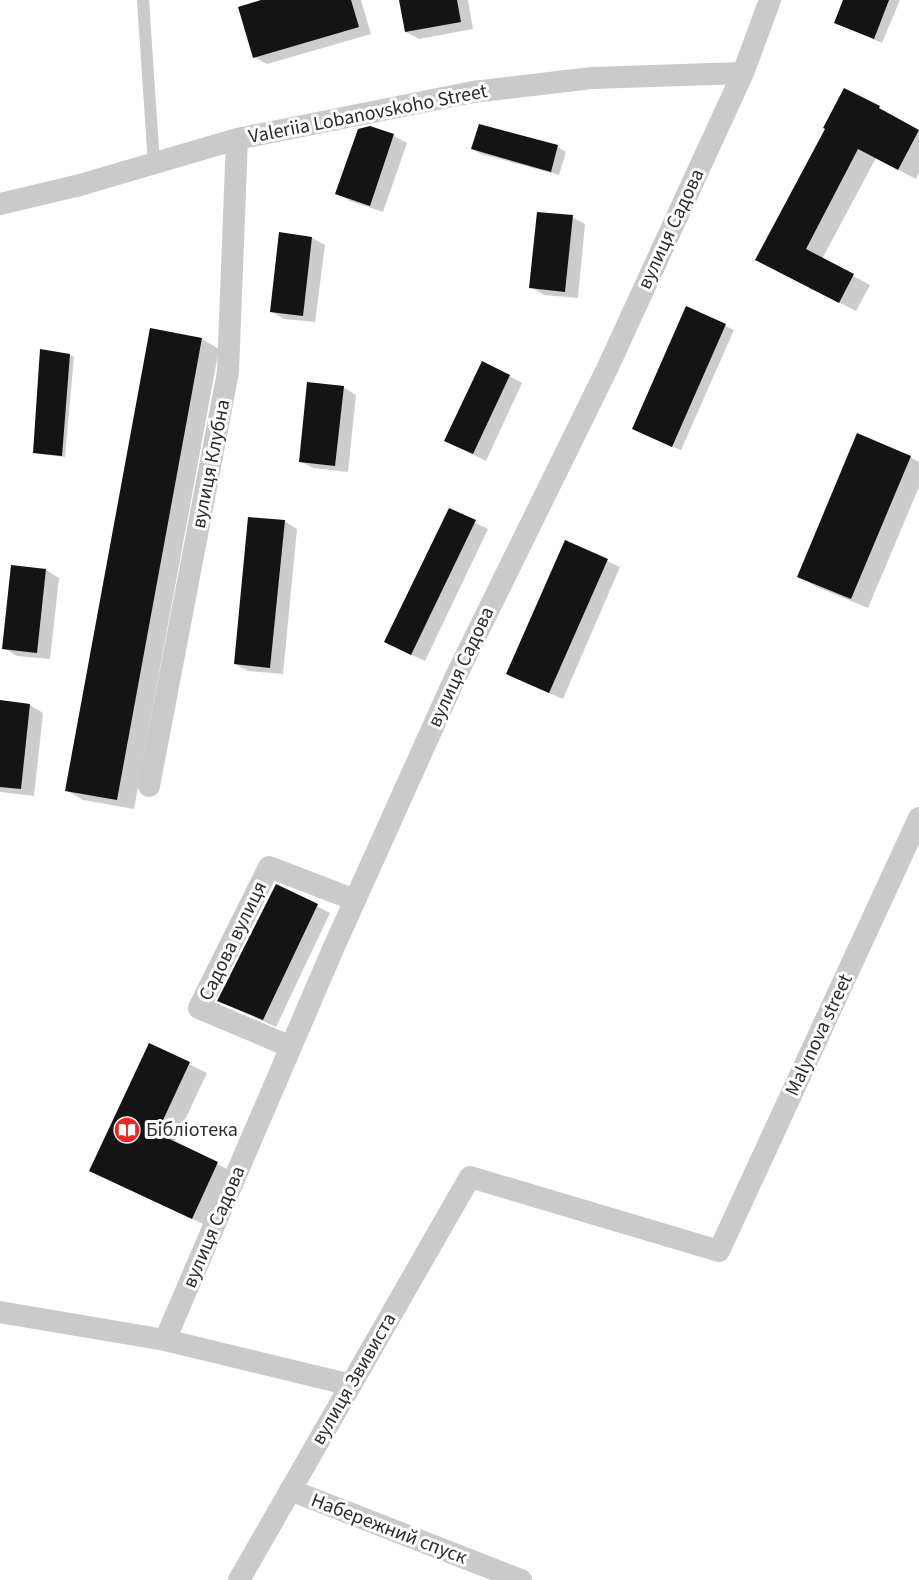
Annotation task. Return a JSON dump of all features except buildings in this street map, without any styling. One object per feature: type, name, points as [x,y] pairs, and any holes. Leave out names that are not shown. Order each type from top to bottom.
[{"type":"street","name":"вулиця Садова","points":[[165,1340],[355,900],[454,678],[607,369],[743,73],[770,0]]},
{"type":"street","name":"Valeriia Lobanovskoho Street","points":[[0,204],[80,186],[237,139],[473,92],[592,78],[743,73]]},
{"type":"street","name":"вулиця Клубна","points":[[150,786],[228,372],[237,139]]},
{"type":"street","name":"Malynova street","points":[[470,1177],[719,1251],[919,818]]},
{"type":"street","name":"Садова вулиця","points":[[291,1047],[199,1008],[269,867],[355,900]]},
{"type":"street","name":"вулиця Звивиста","points":[[239,1580],[470,1177]]},
{"type":"street","points":[[0,1312],[165,1340],[351,1385]]},
{"type":"street","name":"Набережний спуск","points":[[290,1490],[521,1580]]},
{"type":"lane","points":[[143,0],[154,164]]},
{"type":"place","name":"Бібліотека","points":[[127,1130]]}]
